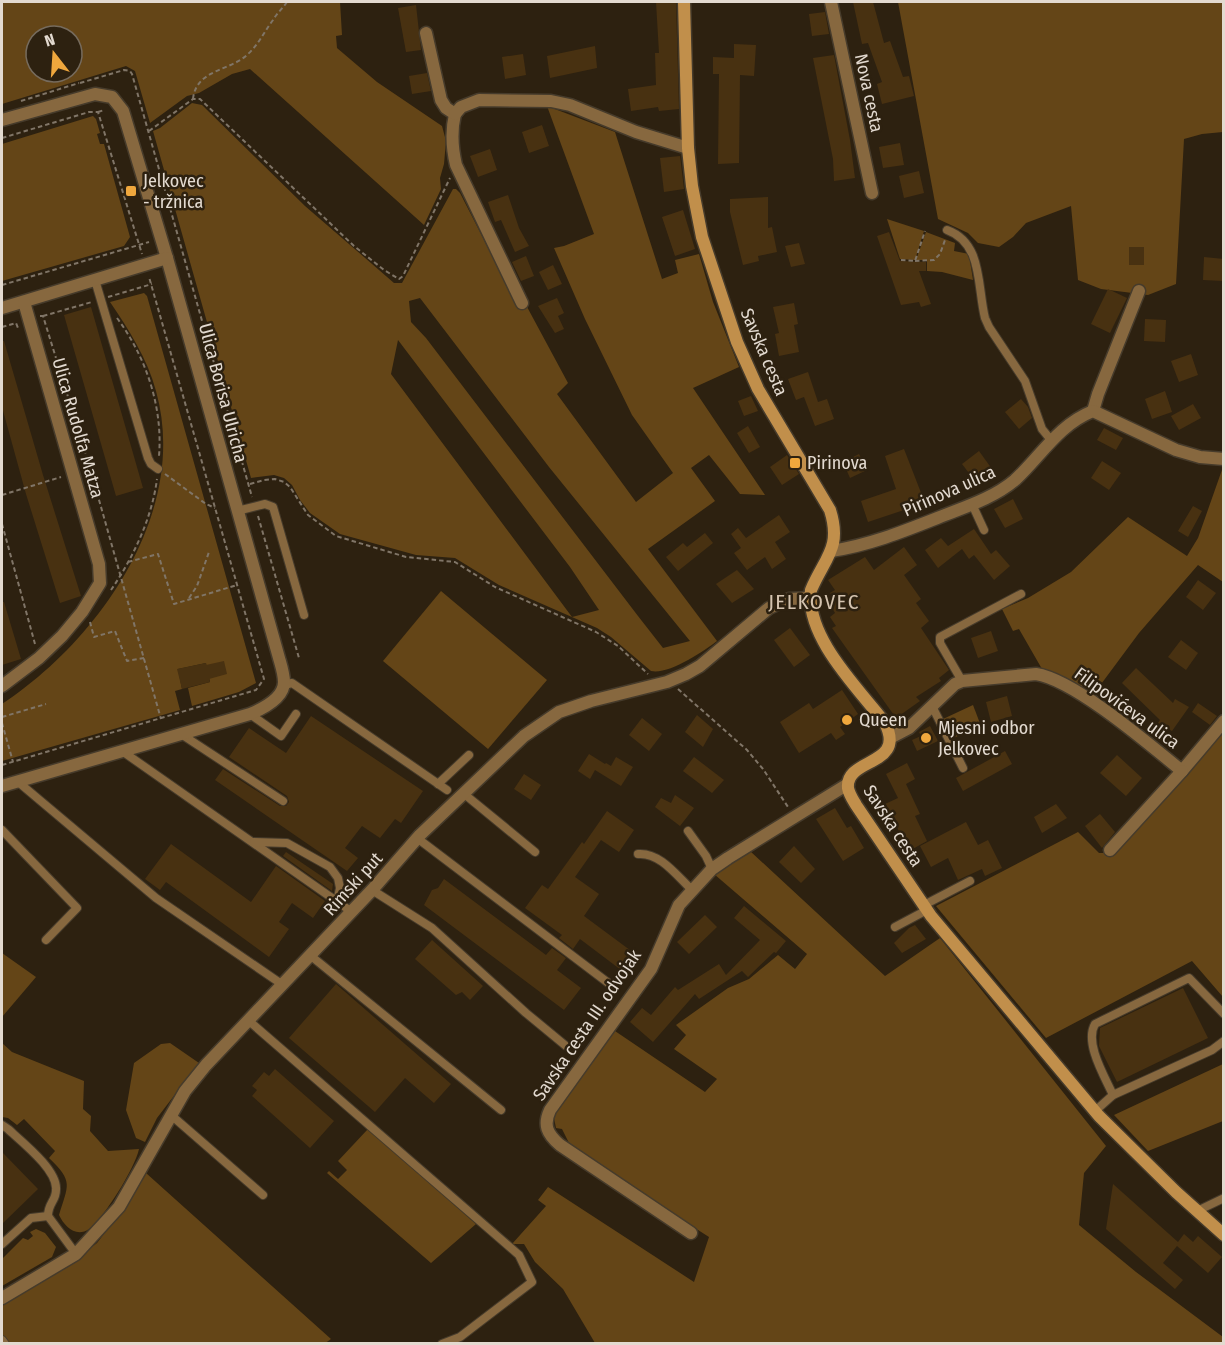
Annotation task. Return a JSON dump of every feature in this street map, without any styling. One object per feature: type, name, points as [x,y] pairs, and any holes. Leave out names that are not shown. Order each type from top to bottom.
[{"type":"street","name":"Savska cesta","points":[[684,2],[688,148],[697,217],[737,342],[758,389],[830,510],[835,527],[835,541],[816,579],[810,598]]},
{"type":"street","name":"Nova cesta","points":[[831,2],[872,193]]},
{"type":"street","points":[[426,33],[441,100],[446,108],[455,114]]},
{"type":"street","name":"Ulica Borisa Ulricha","points":[[2,120],[95,94],[112,98],[123,111],[167,258],[279,658],[284,685]]},
{"type":"street","points":[[522,303],[456,165],[453,152],[453,126],[455,114],[461,107],[479,100],[551,101],[570,105],[636,132],[688,148]]},
{"type":"street","points":[[2,308],[167,258]]},
{"type":"street","points":[[1139,291],[1098,394],[1094,411],[1176,450],[1200,457],[1224,459]]},
{"type":"street","name":"Ulica Rudolfa Matza","points":[[2,686],[62,636],[82,612],[100,583],[99,564],[24,302]]},
{"type":"street","name":"Pirinova ulica","points":[[831,551],[857,547],[884,539],[999,491],[1014,480],[1051,440],[1081,416],[1094,411]]},
{"type":"street","points":[[810,598],[814,623],[823,641],[885,723],[890,738],[909,728],[955,684],[962,681]]},
{"type":"street","name":"Rimski put","points":[[2,1298],[76,1254],[119,1207],[185,1090],[352,912],[417,838],[524,736],[559,712],[591,701],[667,682],[686,674],[700,666],[769,608],[789,599],[810,598]]},
{"type":"street","name":"Filipovićeva ulica","points":[[962,681],[1036,674],[1048,676],[1127,728],[1182,771]]},
{"type":"street","points":[[2,786],[250,714],[274,699],[284,685]]},
{"type":"street","name":"Filipovićeva ulica","points":[[1110,850],[1224,721]]},
{"type":"street","name":"Savska cesta","points":[[890,738],[888,749],[884,754],[853,773],[848,784],[848,791],[856,805],[925,907],[1095,1112],[1224,1235]]},
{"type":"street","name":"Savska cesta III. odvojak","points":[[692,1233],[560,1145],[549,1133],[546,1119],[550,1110],[651,969],[679,905],[692,890],[712,869],[848,784]]},
{"type":"lane","points":[[946,235],[957,234],[972,251],[988,327],[1025,381],[1042,429],[1051,440]]},
{"type":"lane","points":[[95,280],[148,458],[151,464],[158,469]]},
{"type":"lane","points":[[237,510],[265,504],[273,507],[304,615]]},
{"type":"lane","points":[[972,504],[984,530]]},
{"type":"lane","points":[[962,681],[940,643],[940,637],[1021,594]]},
{"type":"lane","points":[[284,685],[292,684],[447,790]]},
{"type":"lane","points":[[932,705],[963,768]]},
{"type":"lane","points":[[250,714],[281,736],[296,714]]},
{"type":"lane","points":[[181,734],[283,801]]},
{"type":"lane","points":[[122,751],[352,912]]},
{"type":"lane","points":[[438,784],[469,754]]},
{"type":"lane","points":[[17,782],[156,898],[283,985]]},
{"type":"lane","points":[[463,793],[535,852]]},
{"type":"lane","points":[[2,830],[77,908],[46,940]]},
{"type":"lane","points":[[688,831],[706,856],[712,869]]},
{"type":"lane","points":[[417,838],[611,985]]},
{"type":"lane","points":[[252,842],[287,843],[330,867],[338,878],[340,888],[337,902]]},
{"type":"lane","points":[[638,854],[646,853],[669,866],[692,890]]},
{"type":"lane","points":[[896,927],[970,881]]},
{"type":"lane","points":[[372,890],[432,928],[566,1046]]},
{"type":"lane","points":[[311,956],[501,1110]]},
{"type":"lane","points":[[1113,1095],[1090,1042],[1090,1031],[1095,1024],[1189,978],[1224,1014]]},
{"type":"lane","points":[[249,1021],[519,1256],[532,1282],[460,1337],[442,1344]]},
{"type":"lane","points":[[1095,1112],[1113,1095],[1212,1050],[1224,1041]]},
{"type":"lane","points":[[171,1115],[263,1195]]},
{"type":"lane","points":[[5,1127],[47,1167],[56,1179],[55,1197],[48,1207],[48,1216],[76,1254]]},
{"type":"lane","points":[[1197,1211],[1224,1198]]},
{"type":"lane","points":[[2,1244],[31,1218],[48,1216]]},
{"type":"lane","points":[[2,1340],[5,1344]]},
{"type":"path","points":[[193,99],[197,86],[214,70],[238,62],[247,56],[260,42],[272,21],[287,2]]},
{"type":"path","points":[[84,82],[124,70],[130,71],[253,500]]},
{"type":"path","points":[[149,131],[193,99],[200,99],[354,246],[399,279],[403,276],[456,165]]},
{"type":"path","points":[[134,102],[140,100]]},
{"type":"path","points":[[2,138],[89,112],[104,110]]},
{"type":"path","points":[[2,765],[256,690],[264,680],[152,284],[98,112]]},
{"type":"path","points":[[915,261],[925,231]]},
{"type":"path","points":[[901,260],[934,260],[940,254],[946,235]]},
{"type":"path","points":[[2,285],[139,245]]},
{"type":"path","points":[[7,284],[9,291]]},
{"type":"path","points":[[33,318],[152,284]]},
{"type":"path","points":[[43,316],[161,719]]},
{"type":"path","points":[[107,595],[121,576],[147,518],[156,489],[160,441],[154,395],[143,361],[116,316]]},
{"type":"path","points":[[2,327],[16,322]]},
{"type":"path","points":[[158,469],[215,508]]},
{"type":"path","points":[[2,495],[66,475]]},
{"type":"path","points":[[249,485],[275,479],[284,482],[291,487],[308,515],[323,529],[336,536],[406,557],[454,562],[495,587],[596,632],[618,646],[653,678]]},
{"type":"path","points":[[256,511],[299,658]]},
{"type":"path","points":[[2,524],[37,650]]},
{"type":"path","points":[[188,600],[197,586],[209,552]]},
{"type":"path","points":[[128,562],[158,554],[174,604],[237,585]]},
{"type":"path","points":[[82,628],[89,619],[94,637],[115,631],[127,661],[144,658]]},
{"type":"path","points":[[676,687],[747,750],[795,816]]},
{"type":"path","points":[[2,717],[46,704]]},
{"type":"path","points":[[2,723],[13,762]]},
{"type":"shaded area","points":[[2,2],[340,2],[342,35],[336,36],[337,48],[377,82],[442,126],[446,141],[440,178],[441,189],[424,225],[250,69],[232,74],[199,93],[187,96],[150,123],[135,71],[126,66],[84,79],[84,24],[24,24],[24,84],[67,84],[2,104]]},
{"type":"shaded area","points":[[898,2],[1223,2],[1223,132],[1184,139],[1176,284],[1148,295],[1101,289],[1078,280],[1071,206],[1026,223],[1013,237],[999,247],[978,243],[968,233],[938,219]]},
{"type":"shaded area","points":[[192,103],[202,105],[305,206],[394,283],[402,283],[453,189],[456,189],[518,306],[526,305],[568,383],[557,394],[636,502],[673,473],[632,415],[585,319],[554,248],[594,234],[547,106],[615,132],[662,279],[678,273],[675,260],[699,254],[713,302],[739,367],[693,388],[765,495],[740,494],[709,455],[691,468],[715,501],[648,549],[717,641],[676,666],[667,670],[651,671],[597,628],[499,585],[455,558],[416,555],[340,534],[310,513],[292,485],[284,478],[274,475],[251,478],[153,131]],"holes":[[[420,298],[549,467],[690,641],[663,648],[426,338],[411,322],[409,301]],[[398,340],[570,567],[599,610],[572,617],[391,374]]]},
{"type":"shaded area","points":[[93,116],[100,133],[97,134],[100,144],[104,144],[130,237],[124,246],[2,281],[2,144]]},
{"type":"shaded area","points":[[887,219],[924,231],[915,260],[900,259]]},
{"type":"shaded area","points":[[926,232],[955,243],[954,251],[969,254],[973,280],[942,272],[927,271],[927,260],[916,260]]},
{"type":"shaded area","points":[[144,293],[147,296],[256,683],[239,692],[192,706],[188,688],[210,682],[206,663],[178,669],[182,689],[175,691],[180,710],[2,761],[2,704],[38,677],[71,646],[102,609],[128,569],[148,527],[160,482],[163,437],[156,391],[131,334],[110,302]]},
{"type":"shaded area","points":[[1223,467],[1223,582],[1198,565],[1139,633],[1093,695],[1042,669],[1019,629],[1013,631],[1002,609],[1028,598],[1071,572],[1128,517],[1187,556],[1198,538]]},
{"type":"shaded area","points":[[441,591],[547,680],[488,749],[383,661]]},
{"type":"shaded area","points":[[973,705],[981,726],[951,739],[943,719]]},
{"type":"shaded area","points":[[1223,726],[1223,997],[1192,961],[1046,1038],[936,906],[1078,832],[1099,853],[1110,853]]},
{"type":"shaded area","points":[[750,851],[885,976],[940,938],[1106,1146],[1084,1173],[1079,1225],[1136,1272],[1223,1337],[1223,1343],[595,1343],[563,1289],[535,1262],[524,1244],[512,1244],[546,1206],[538,1200],[548,1187],[694,1282],[709,1237],[615,1177],[570,1145],[562,1129],[556,1128],[554,1118],[558,1104],[615,1031],[705,1092],[717,1079],[674,1049],[686,1035],[676,1025],[728,988],[749,979],[778,955],[795,969],[807,954],[714,874]]},
{"type":"shaded area","points":[[2,953],[36,977],[2,1017]]},
{"type":"shaded area","points":[[2,1043],[12,1052],[84,1081],[83,1109],[91,1116],[90,1131],[108,1151],[139,1149],[132,1168],[110,1204],[89,1229],[80,1232],[71,1230],[59,1215],[67,1184],[62,1173],[49,1158],[55,1151],[24,1119],[17,1125],[8,1118],[2,1117]]},
{"type":"shaded area","points":[[170,1043],[199,1063],[157,1118],[145,1142],[136,1138],[126,1110],[134,1063],[161,1044]]},
{"type":"shaded area","points":[[1223,1064],[1223,1121],[1148,1151],[1114,1115]]},
{"type":"shaded area","points":[[368,1129],[476,1224],[431,1263],[327,1173],[329,1171],[338,1179],[347,1170],[338,1161]]},
{"type":"shaded area","points":[[146,1173],[331,1339],[324,1344],[2,1344],[2,1306],[97,1243],[126,1205]]},
{"type":"shaded area","points":[[36,1229],[45,1233],[56,1247],[52,1257],[2,1286],[2,1259],[23,1238],[28,1240],[33,1236],[30,1232]]},
{"type":"building","points":[[656,2],[676,2],[679,109],[659,111],[658,107],[631,111],[628,89],[656,85],[655,53],[659,53]]},
{"type":"building","points":[[853,2],[873,2],[884,43],[890,41],[903,77],[909,76],[914,96],[882,104],[877,84],[882,82],[868,43],[862,44]]},
{"type":"building","points":[[416,5],[421,50],[406,52],[398,8]]},
{"type":"building","points":[[825,12],[829,34],[812,36],[809,14]]},
{"type":"building","points":[[734,44],[756,45],[754,76],[740,75],[739,163],[718,164],[719,74],[713,74],[713,57],[734,58]]},
{"type":"building","points":[[595,46],[597,68],[550,78],[547,56]]},
{"type":"building","points":[[523,54],[526,75],[505,79],[502,57]]},
{"type":"building","points":[[834,55],[855,178],[834,181],[833,159],[813,58]]},
{"type":"building","points":[[427,73],[431,91],[412,94],[409,76]]},
{"type":"building","points":[[542,125],[549,146],[529,153],[522,132]]},
{"type":"building","points":[[900,143],[904,165],[883,168],[879,147]]},
{"type":"building","points":[[490,149],[497,170],[478,177],[470,156]]},
{"type":"building","points":[[680,156],[684,189],[664,192],[660,158]]},
{"type":"building","points":[[919,171],[924,193],[904,198],[899,176]]},
{"type":"building","points":[[508,195],[519,228],[529,246],[515,252],[501,220],[495,222],[488,202]]},
{"type":"building","points":[[768,197],[768,228],[772,227],[777,252],[758,256],[759,261],[743,265],[730,212],[730,199]]},
{"type":"building","points":[[683,210],[695,249],[675,256],[662,217]]},
{"type":"building","points":[[889,232],[900,261],[926,262],[926,271],[919,271],[931,304],[921,307],[919,302],[901,305],[877,236]]},
{"type":"building","points":[[799,243],[805,264],[791,267],[785,246]]},
{"type":"building","points":[[1129,247],[1144,247],[1144,265],[1129,265]]},
{"type":"building","points":[[526,256],[534,276],[521,281],[512,262]]},
{"type":"building","points":[[1204,257],[1224,259],[1224,281],[1203,280]]},
{"type":"building","points":[[553,265],[562,284],[548,290],[539,272]]},
{"type":"building","points":[[1108,289],[1127,298],[1110,333],[1091,324]]},
{"type":"building","points":[[557,298],[564,313],[558,316],[564,329],[555,333],[538,306]]},
{"type":"building","points":[[794,303],[798,324],[794,325],[799,352],[779,356],[775,334],[779,333],[773,307]]},
{"type":"building","points":[[91,307],[143,488],[116,496],[64,315]]},
{"type":"building","points":[[1145,319],[1166,320],[1165,342],[1144,341]]},
{"type":"building","points":[[2,341],[4,341],[81,596],[60,603],[2,407]]},
{"type":"building","points":[[1191,354],[1198,375],[1179,382],[1171,361]]},
{"type":"building","points":[[808,372],[818,402],[827,399],[834,419],[815,426],[804,397],[796,400],[788,379]]},
{"type":"building","points":[[1165,391],[1172,412],[1152,419],[1145,399]]},
{"type":"building","points":[[751,396],[758,411],[744,416],[738,401]]},
{"type":"building","points":[[1021,399],[1028,407],[1032,418],[1019,429],[1005,412]]},
{"type":"building","points":[[1193,404],[1201,418],[1179,430],[1171,416]]},
{"type":"building","points":[[748,426],[760,447],[749,453],[737,433]]},
{"type":"building","points":[[1104,428],[1123,438],[1116,450],[1097,440]]},
{"type":"building","points":[[904,449],[925,503],[868,522],[861,501],[896,489],[885,456]]},
{"type":"building","points":[[979,451],[992,469],[975,481],[962,464]]},
{"type":"building","points":[[859,454],[867,470],[850,478],[843,462]]},
{"type":"building","points":[[787,455],[799,474],[782,485],[770,467]]},
{"type":"building","points":[[1102,461],[1121,473],[1109,490],[1091,478]]},
{"type":"building","points":[[1013,499],[1023,519],[1005,528],[994,509]]},
{"type":"building","points":[[1193,506],[1202,511],[1188,537],[1178,531]]},
{"type":"building","points":[[779,515],[790,532],[775,542],[786,559],[772,569],[765,557],[747,570],[734,553],[741,548],[731,534],[738,528],[746,538]]},
{"type":"building","points":[[974,529],[991,554],[996,550],[1010,566],[994,580],[974,555],[969,559],[962,549],[938,568],[925,550],[941,538],[948,546]]},
{"type":"building","points":[[705,533],[713,543],[678,571],[666,557],[683,543],[687,547]]},
{"type":"building","points":[[904,547],[917,565],[904,575],[921,599],[916,603],[929,621],[921,628],[949,670],[939,678],[941,681],[916,697],[920,701],[896,718],[832,628],[836,626],[830,617],[835,613],[830,604],[835,600],[830,593],[835,590],[828,580],[865,557],[874,570]]},
{"type":"building","points":[[737,570],[754,589],[732,603],[716,584]]},
{"type":"building","points":[[1198,580],[1216,593],[1203,610],[1186,597]]},
{"type":"building","points":[[2,602],[4,602],[21,659],[2,665]]},
{"type":"building","points":[[790,628],[810,655],[794,667],[774,640]]},
{"type":"building","points":[[991,631],[998,651],[978,658],[971,638]]},
{"type":"building","points":[[1181,640],[1198,653],[1186,670],[1168,657]]},
{"type":"building","points":[[224,661],[227,674],[209,679],[210,682],[182,689],[177,669]]},
{"type":"building","points":[[1136,668],[1173,703],[1175,699],[1189,707],[1172,731],[1158,723],[1160,720],[1122,683]]},
{"type":"building","points":[[842,690],[858,714],[840,727],[845,734],[836,740],[831,733],[799,753],[780,722],[809,703],[813,709]]},
{"type":"building","points":[[1007,696],[1012,716],[991,722],[986,702]]},
{"type":"building","points":[[1198,703],[1217,716],[1210,725],[1192,712]]},
{"type":"building","points":[[697,715],[713,729],[703,747],[685,732]]},
{"type":"building","points":[[311,716],[423,791],[401,823],[395,819],[380,838],[362,826],[345,848],[358,858],[347,871],[215,780],[223,769],[280,806],[286,806],[289,802],[287,796],[229,757],[249,728],[286,753]]},
{"type":"building","points":[[642,718],[662,734],[649,751],[629,735]]},
{"type":"building","name":"Mjesni odbor Jelkovec","points":[[930,726],[938,741],[917,751],[912,740],[921,736],[919,732]]},
{"type":"building","points":[[1005,751],[1012,764],[963,791],[956,778]]},
{"type":"building","points":[[589,754],[611,766],[616,757],[633,767],[621,786],[595,770],[590,779],[578,771]]},
{"type":"building","points":[[1117,755],[1142,778],[1126,796],[1100,773]]},
{"type":"building","points":[[694,757],[724,780],[712,793],[683,771]]},
{"type":"building","points":[[907,763],[915,779],[906,784],[920,814],[915,816],[927,841],[909,851],[885,804],[898,798],[886,774]]},
{"type":"building","points":[[524,774],[541,785],[531,800],[514,789]]},
{"type":"building","points":[[675,795],[694,808],[680,826],[655,807],[661,798],[671,803]]},
{"type":"building","points":[[1056,804],[1067,818],[1042,833],[1034,817]]},
{"type":"building","points":[[835,808],[847,828],[851,826],[864,848],[843,861],[816,819]]},
{"type":"building","points":[[607,811],[634,830],[619,852],[601,840],[575,877],[599,894],[584,916],[642,959],[629,976],[580,939],[573,949],[559,938],[562,935],[525,908],[542,885],[548,889]]},
{"type":"building","points":[[1100,814],[1115,832],[1102,848],[1085,826]]},
{"type":"building","points":[[966,822],[978,845],[988,840],[1002,868],[985,876],[982,869],[958,880],[948,858],[931,867],[920,846]]},
{"type":"building","points":[[171,844],[251,902],[276,866],[325,901],[313,918],[292,903],[279,922],[289,929],[269,957],[166,882],[160,890],[145,879]]},
{"type":"building","points":[[794,846],[815,869],[801,883],[779,862]]},
{"type":"building","points":[[286,852],[333,884],[332,891],[283,856]]},
{"type":"building","points":[[444,879],[546,955],[552,948],[566,958],[557,970],[581,988],[564,1010],[424,905],[432,890],[438,888]]},
{"type":"building","points":[[744,906],[786,941],[776,953],[774,952],[748,977],[742,971],[699,999],[695,994],[653,1042],[630,1022],[642,1008],[651,1015],[675,987],[678,990],[719,964],[726,975],[760,940],[734,918]]},
{"type":"building","points":[[705,915],[717,927],[689,954],[677,942]]},
{"type":"building","points":[[915,925],[926,939],[902,953],[894,943]]},
{"type":"building","points":[[432,940],[483,986],[470,1000],[462,992],[456,995],[415,959]]},
{"type":"building","points":[[336,984],[451,1084],[434,1103],[405,1078],[375,1112],[289,1038]]},
{"type":"building","points":[[1183,988],[1208,1038],[1117,1082],[1099,1046],[1100,1028]]},
{"type":"building","points":[[275,1069],[334,1121],[310,1148],[252,1096],[257,1090],[252,1086],[264,1072],[269,1076]]},
{"type":"building","points":[[2,1152],[38,1189],[2,1224]]},
{"type":"building","points":[[1113,1184],[1178,1242],[1184,1234],[1193,1242],[1198,1236],[1222,1257],[1208,1273],[1177,1246],[1163,1263],[1183,1280],[1175,1289],[1106,1229]]},
{"type":"place","name":"Jelkovec - tržnica","points":[[131,191]]},
{"type":"place","name":"Pirinova","points":[[795,463]]},
{"type":"place","name":"Queen","points":[[847,720]]},
{"type":"place","name":"Mjesni odbor Jelkovec","points":[[926,738]]},
{"type":"district","name":"JELKOVEC","points":[[814,602]]}]
